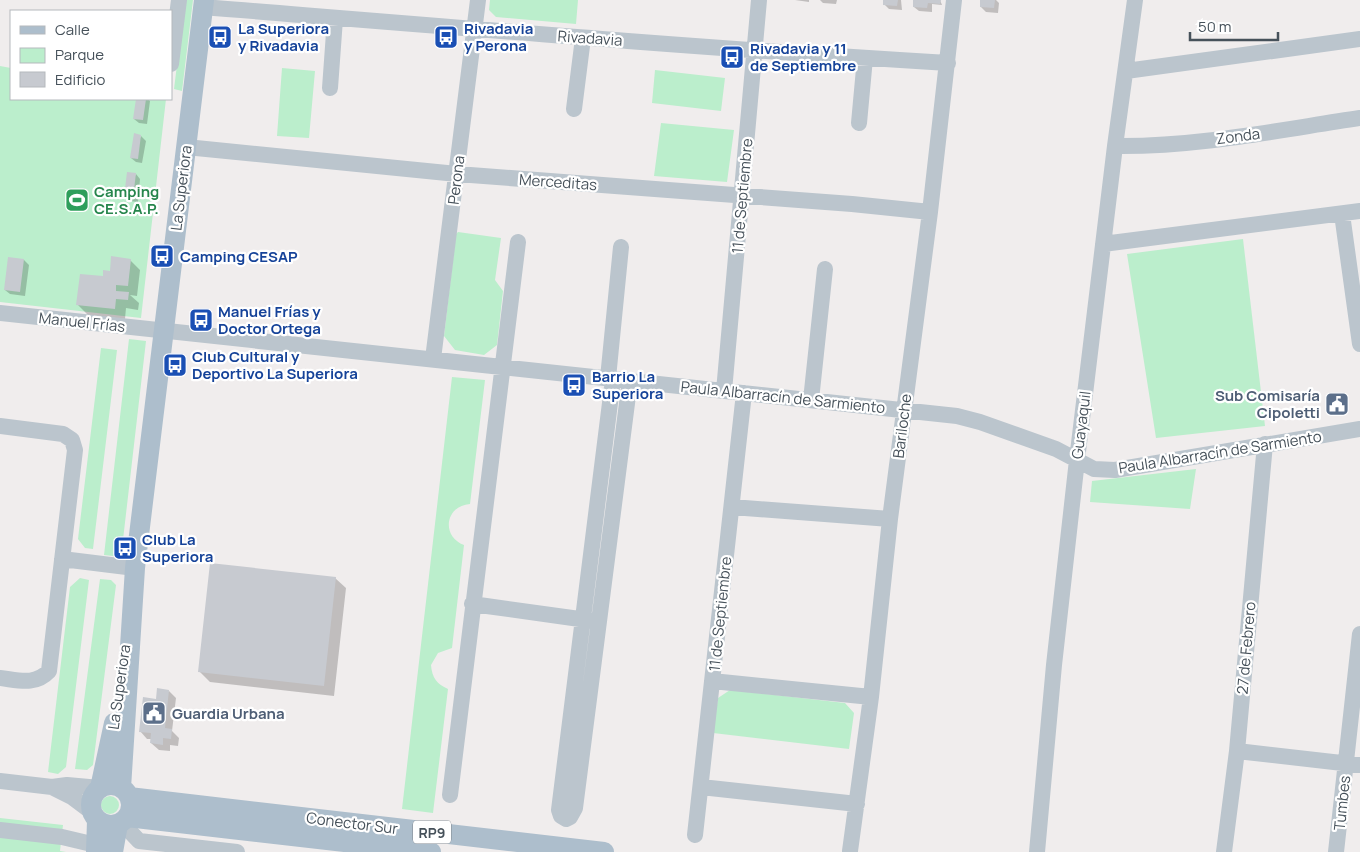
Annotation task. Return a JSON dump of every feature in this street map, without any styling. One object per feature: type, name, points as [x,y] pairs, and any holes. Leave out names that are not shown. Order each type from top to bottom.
[{"type":"main road","name":"La Superiora","points":[[100,788],[111,742],[134,576],[204,3]]},
{"type":"main road","name":"La Superiora","points":[[102,850],[123,810],[134,576]]},
{"type":"main road","points":[[94,816],[106,825],[123,810],[112,785],[100,788],[92,797],[90,803],[102,850]]},
{"type":"main road","name":"Conector Sur","points":[[123,810],[431,852]]},
{"type":"main road","name":"Conector Sur","points":[[123,810],[604,852]]},
{"type":"street","points":[[172,56],[179,0]]},
{"type":"street","name":"Perona","points":[[433,360],[478,0]]},
{"type":"street","name":"11 de Septiembre","points":[[724,391],[759,0]]},
{"type":"street","name":"Bariloche","points":[[850,851],[871,697],[890,519],[930,212],[954,0]]},
{"type":"street","name":"Guayaquil","points":[[1037,852],[1054,665],[1077,460],[1115,146],[1135,0]]},
{"type":"street","name":"Rivadavia","points":[[204,3],[335,19],[755,51],[948,63]]},
{"type":"street","points":[[330,88],[335,19]]},
{"type":"street","points":[[574,109],[583,38]]},
{"type":"street","points":[[1126,71],[1360,39]]},
{"type":"street","points":[[859,123],[865,58]]},
{"type":"street","name":"Zonda","points":[[1115,146],[1153,146],[1360,118]]},
{"type":"street","name":"Merceditas","points":[[186,147],[457,174],[930,212]]},
{"type":"street","points":[[1103,244],[1360,211]]},
{"type":"street","points":[[1342,214],[1360,344]]},
{"type":"street","points":[[450,795],[518,242]]},
{"type":"street","points":[[621,247],[611,378],[591,620],[576,808],[570,817],[566,819],[561,816],[559,810],[591,620],[630,380]]},
{"type":"street","points":[[811,400],[825,269]]},
{"type":"street","name":"Manuel Frías","points":[[0,313],[164,331]]},
{"type":"street","name":"Paula Albarracín de Sarmiento","points":[[164,331],[957,416],[980,422],[1056,449],[1094,469],[1115,470],[1360,429]]},
{"type":"street","name":"11 de Septiembre","points":[[695,835],[744,393]]},
{"type":"street","points":[[0,426],[63,434],[72,440],[75,450],[49,671],[43,678],[34,682],[0,678]]},
{"type":"street","name":"27 de Febrero","points":[[1224,852],[1237,751],[1265,444]]},
{"type":"street","points":[[732,507],[890,519]]},
{"type":"street","points":[[62,559],[134,576]]},
{"type":"street","points":[[472,604],[591,620]]},
{"type":"street","name":"Tumbes","points":[[1336,852],[1353,764],[1360,634]]},
{"type":"street","points":[[712,681],[871,697]]},
{"type":"street","points":[[1237,751],[1353,764]]},
{"type":"street","points":[[0,781],[52,787],[67,785],[100,788]]},
{"type":"street","points":[[701,786],[857,804]]},
{"type":"street","points":[[52,787],[72,797],[94,816]]},
{"type":"street","points":[[123,810],[139,840],[237,852]]},
{"type":"street","points":[[0,830],[62,837],[102,850]]},
{"type":"green space","points":[[185,0],[193,0],[182,91],[174,89]]},
{"type":"green space","points":[[490,0],[578,0],[576,24],[496,17],[489,10]]},
{"type":"green space","name":"Camping CE.S.A.P.","points":[[0,66],[10,68],[10,100],[166,100],[141,318],[0,302]]},
{"type":"green space","points":[[282,68],[315,71],[309,138],[277,136]]},
{"type":"green space","points":[[655,70],[725,78],[721,111],[652,103]]},
{"type":"green space","points":[[661,123],[734,130],[727,182],[654,176]]},
{"type":"green space","points":[[458,232],[501,238],[495,280],[503,291],[497,345],[484,355],[455,350],[444,336],[456,234]]},
{"type":"green space","points":[[1243,239],[1265,426],[1156,438],[1127,254]]},
{"type":"green space","points":[[129,339],[146,341],[121,557],[104,555]]},
{"type":"green space","points":[[101,348],[117,350],[93,549],[85,548],[78,539]]},
{"type":"green space","points":[[452,377],[485,380],[470,504],[455,510],[449,522],[449,529],[452,535],[464,545],[452,648],[438,653],[431,665],[436,680],[448,689],[433,813],[402,809]]},
{"type":"green space","points":[[1196,469],[1190,509],[1090,502],[1092,481]]},
{"type":"green space","points":[[80,578],[89,580],[66,767],[58,774],[48,772],[70,587]]},
{"type":"green space","points":[[100,579],[111,580],[116,585],[93,765],[87,770],[75,769]]},
{"type":"green space","points":[[730,690],[845,703],[854,713],[849,749],[713,733],[718,698]]},
{"type":"green space","points":[[110,796],[116,799],[119,805],[116,811],[110,814],[104,811],[101,805],[104,799]]},
{"type":"green space","points":[[0,818],[63,825],[60,851],[66,852],[0,852]]},
{"type":"building","points":[[883,0],[898,0],[897,6],[883,5]]},
{"type":"building","points":[[913,0],[941,0],[940,4],[928,3],[927,8],[913,7]]},
{"type":"building","points":[[980,0],[995,0],[994,8],[980,7]]},
{"type":"building","points":[[136,100],[146,100],[143,120],[133,119]]},
{"type":"building","points":[[134,133],[141,135],[138,159],[130,158]]},
{"type":"building","points":[[127,172],[136,173],[133,198],[124,197]]},
{"type":"building","points":[[111,256],[131,259],[128,286],[116,285],[116,291],[129,292],[128,300],[116,299],[115,309],[76,305],[80,274],[103,276],[103,270],[110,271]]},
{"type":"building","points":[[8,257],[24,259],[20,292],[4,290]]},
{"type":"building","points":[[210,563],[336,577],[324,686],[198,672]]},
{"type":"building","name":"Guardia Urbana","points":[[157,688],[169,690],[165,728],[172,729],[171,739],[163,738],[163,745],[150,743],[151,733],[139,732],[143,697],[156,699]]},
{"type":"place","name":"La Superiora y Rivadavia","points":[[220,37]]},
{"type":"place","name":"Rivadavia y Perona","points":[[446,37]]},
{"type":"place","name":"Rivadavia y 11 de Septiembre","points":[[732,57]]},
{"type":"place","name":"Camping CE.S.A.P.","points":[[77,200]]},
{"type":"place","name":"Camping CESAP","points":[[162,256]]},
{"type":"place","name":"Manuel Frías y Doctor Ortega","points":[[201,320]]},
{"type":"place","name":"Club Cultural y Deportivo La Superiora","points":[[175,365]]},
{"type":"place","name":"Barrio La Superiora","points":[[574,385]]},
{"type":"place","name":"Sub Comisaría Cipoletti","points":[[1337,404]]},
{"type":"place","name":"Club La Superiora","points":[[125,548]]},
{"type":"place","name":"Guardia Urbana","points":[[154,713]]}]
